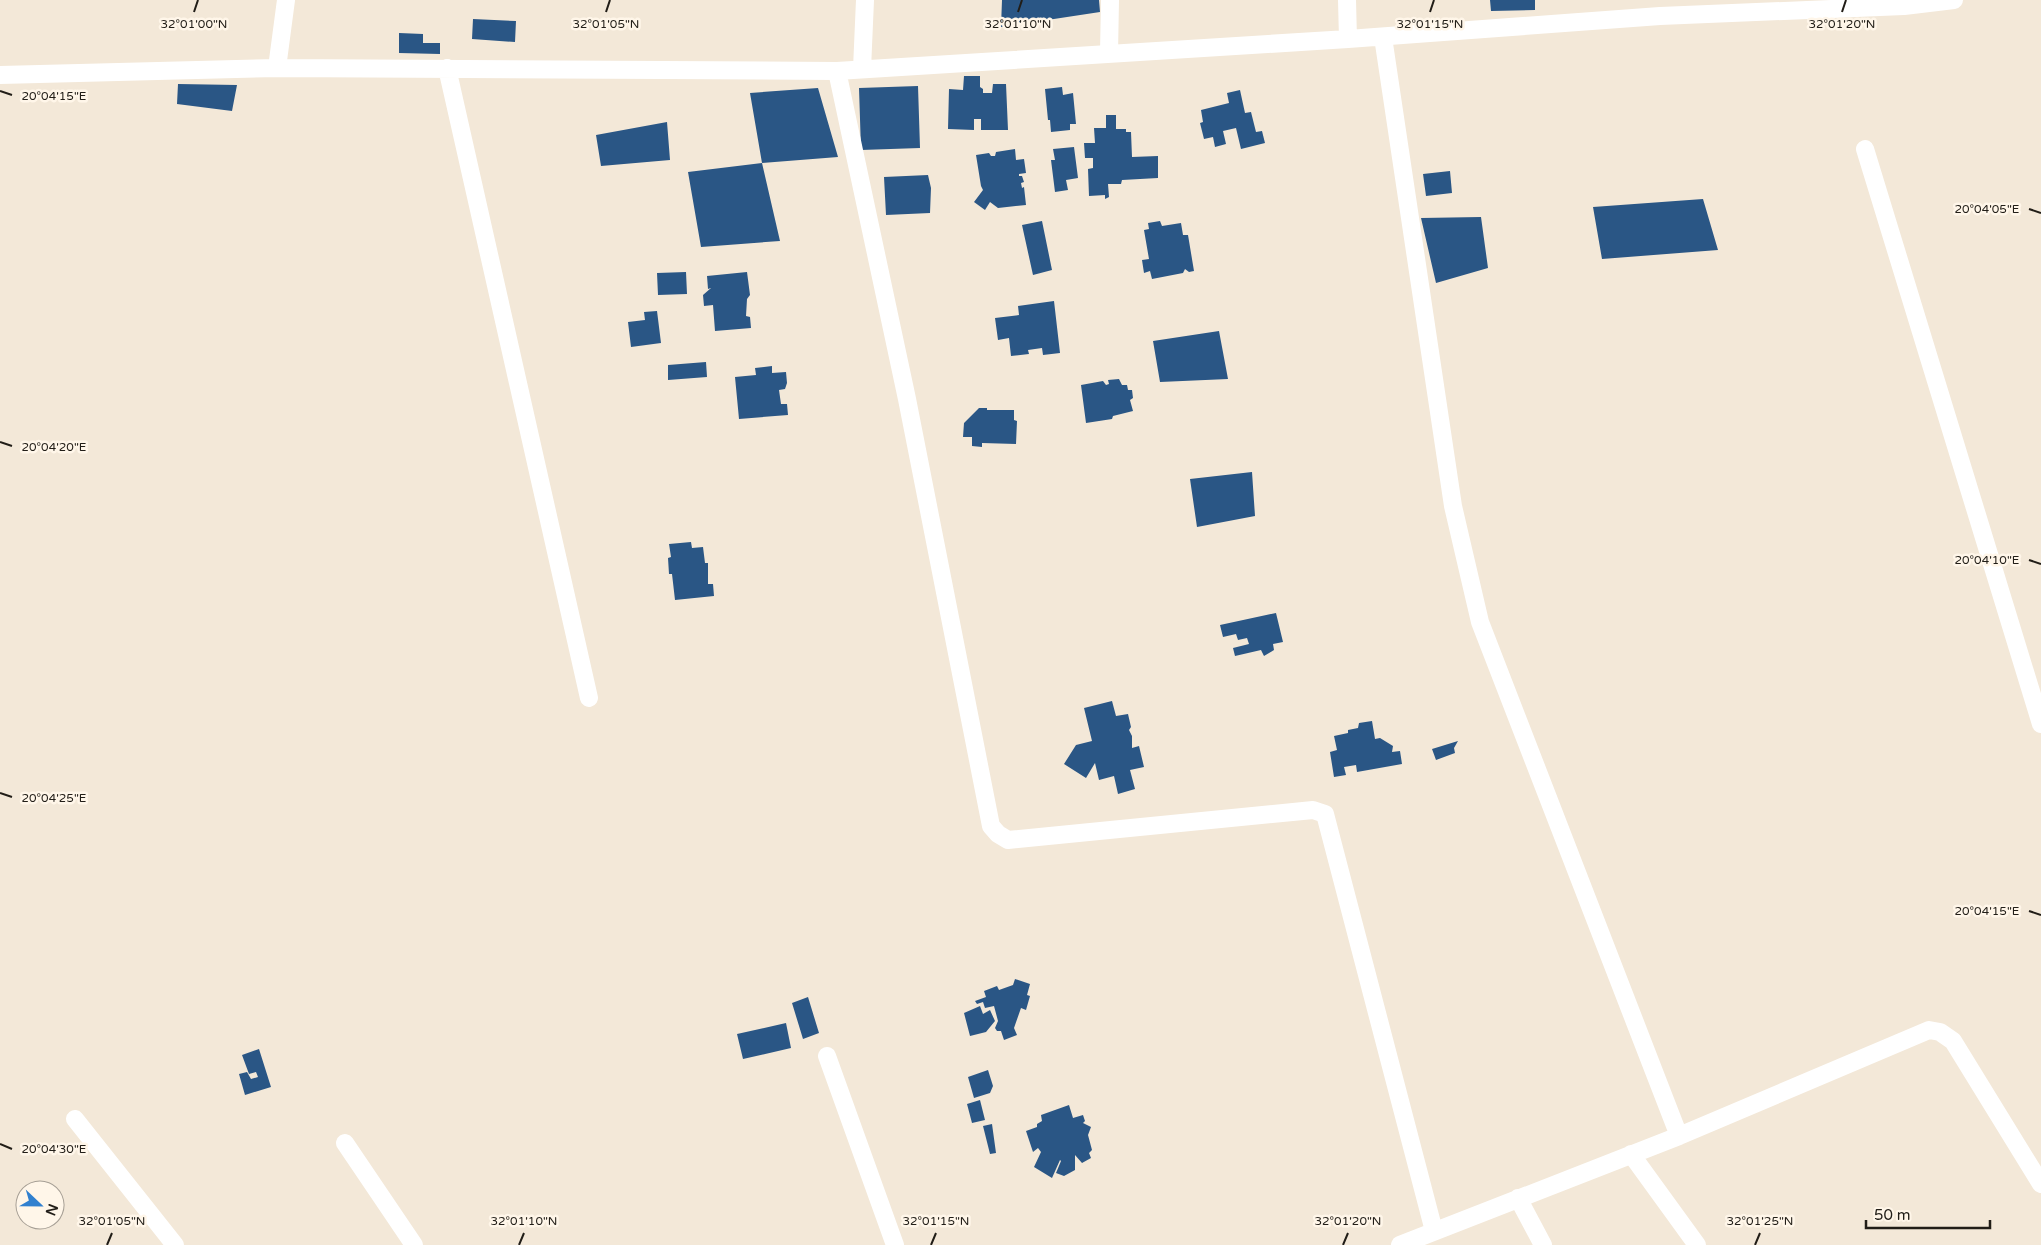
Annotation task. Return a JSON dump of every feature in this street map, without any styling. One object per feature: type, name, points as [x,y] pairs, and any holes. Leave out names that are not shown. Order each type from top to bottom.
[{"type":"street","points":[[277,68],[286,0]]},
{"type":"street","points":[[862,69],[865,0]]},
{"type":"street","points":[[1109,54],[1110,0]]},
{"type":"street","points":[[1347,0],[1348,39]]},
{"type":"street","points":[[0,75],[277,68],[837,71],[1348,39],[1660,16],[1904,6],[1954,0]]},
{"type":"street","points":[[1383,36],[1453,506],[1480,622],[1679,1136]]},
{"type":"street","points":[[446,68],[589,698]]},
{"type":"street","points":[[837,71],[907,400],[991,826],[998,834],[1008,840],[1314,810],[1324,814],[1434,1230]]},
{"type":"street","points":[[1865,149],[2041,724]]},
{"type":"street","points":[[1400,1245],[1434,1230],[1679,1136],[1929,1030],[1940,1032],[1953,1041],[2041,1184]]},
{"type":"street","points":[[827,1056],[895,1245]]},
{"type":"street","points":[[75,1119],[175,1245]]},
{"type":"street","points":[[345,1143],[414,1245]]},
{"type":"street","points":[[1631,1154],[1697,1245]]},
{"type":"street","points":[[1518,1198],[1543,1245]]},
{"type":"building","points":[[1002,0],[1099,0],[1100,12],[1001,27]]},
{"type":"building","points":[[1490,0],[1535,0],[1535,10],[1491,11]]},
{"type":"building","points":[[473,19],[516,21],[515,42],[472,39]]},
{"type":"building","points":[[399,33],[423,34],[423,43],[440,43],[440,54],[399,53]]},
{"type":"building","points":[[964,76],[980,76],[980,87],[983,89],[983,93],[992,93],[993,84],[1006,84],[1008,130],[981,130],[981,119],[974,119],[974,130],[948,129],[949,89],[963,90]]},
{"type":"building","points":[[178,84],[237,85],[232,111],[177,104]]},
{"type":"building","points":[[918,86],[920,148],[861,150],[859,88]]},
{"type":"building","points":[[1062,87],[1063,95],[1073,93],[1076,124],[1070,124],[1070,130],[1051,132],[1045,89]]},
{"type":"building","points":[[818,88],[838,157],[762,163],[750,93]]},
{"type":"building","points":[[1240,90],[1245,113],[1251,112],[1256,132],[1262,131],[1265,143],[1241,149],[1236,128],[1223,131],[1226,144],[1215,147],[1213,137],[1204,139],[1200,123],[1203,122],[1201,110],[1229,103],[1227,93]]},
{"type":"building","points":[[1106,115],[1116,115],[1116,129],[1126,129],[1126,132],[1131,132],[1132,157],[1158,156],[1158,178],[1122,180],[1121,184],[1108,184],[1109,197],[1105,199],[1105,195],[1089,196],[1088,169],[1093,168],[1093,158],[1085,158],[1084,143],[1095,143],[1094,128],[1106,128]]},
{"type":"building","points":[[667,122],[670,160],[601,166],[596,135]]},
{"type":"building","points":[[1074,147],[1078,178],[1066,180],[1068,190],[1055,192],[1051,160],[1055,160],[1053,149]]},
{"type":"building","points":[[1015,149],[1016,160],[1024,159],[1026,173],[1019,174],[1019,176],[1022,176],[1024,182],[1021,183],[1022,188],[1024,187],[1026,205],[998,208],[990,202],[985,210],[974,202],[983,190],[976,155],[989,153],[991,156],[995,156],[996,152]]},
{"type":"building","points":[[762,163],[780,241],[701,247],[688,172]]},
{"type":"building","points":[[1450,171],[1452,193],[1426,196],[1423,174]]},
{"type":"building","points":[[928,175],[931,188],[930,213],[886,215],[884,177]]},
{"type":"building","points":[[1703,199],[1718,250],[1602,259],[1593,207]]},
{"type":"building","points":[[1481,217],[1488,268],[1436,283],[1421,218]]},
{"type":"building","points":[[1042,221],[1052,270],[1033,275],[1022,225]]},
{"type":"building","points":[[1160,221],[1162,226],[1181,223],[1183,235],[1188,235],[1194,271],[1189,272],[1185,269],[1183,273],[1152,279],[1150,271],[1144,273],[1142,260],[1149,259],[1144,230],[1149,229],[1148,223]]},
{"type":"building","points":[[686,272],[687,294],[658,295],[657,273]]},
{"type":"building","points":[[747,272],[750,295],[747,299],[746,316],[750,317],[751,328],[715,331],[713,305],[704,306],[703,295],[711,288],[708,289],[707,276]]},
{"type":"building","points":[[1054,301],[1060,353],[1043,355],[1042,348],[1028,350],[1029,354],[1011,356],[1009,338],[998,340],[995,318],[1019,315],[1018,306]]},
{"type":"building","points":[[657,311],[661,343],[631,347],[628,322],[645,320],[644,312]]},
{"type":"building","points":[[1219,331],[1228,379],[1160,382],[1153,341]]},
{"type":"building","points":[[706,362],[707,377],[668,380],[668,365]]},
{"type":"building","points":[[772,366],[772,373],[786,372],[787,383],[785,389],[779,390],[781,404],[787,404],[788,415],[739,419],[735,377],[756,375],[755,368]]},
{"type":"building","points":[[1119,379],[1122,385],[1127,385],[1128,390],[1132,390],[1133,398],[1130,400],[1133,411],[1113,416],[1112,419],[1086,423],[1081,385],[1103,381],[1106,385],[1109,384],[1108,380]]},
{"type":"building","points":[[979,408],[987,408],[987,410],[1014,410],[1014,420],[1017,421],[1016,444],[982,443],[982,447],[972,446],[972,437],[963,437],[964,423]]},
{"type":"building","points":[[1252,472],[1255,516],[1197,527],[1190,479]]},
{"type":"building","points":[[691,542],[692,548],[703,547],[705,563],[708,563],[708,584],[713,584],[714,596],[675,600],[672,574],[669,574],[668,558],[671,557],[669,544]]},
{"type":"building","points":[[1276,613],[1283,642],[1273,644],[1274,650],[1264,656],[1261,650],[1235,656],[1233,648],[1249,644],[1247,638],[1238,640],[1236,634],[1223,637],[1220,625]]},
{"type":"building","points":[[1112,701],[1116,716],[1128,714],[1132,748],[1139,746],[1144,767],[1130,770],[1135,789],[1118,794],[1114,776],[1099,780],[1095,763],[1086,778],[1064,764],[1076,745],[1092,741],[1084,708]]},
{"type":"building","points":[[1372,721],[1375,739],[1380,738],[1393,746],[1392,752],[1400,751],[1402,764],[1357,772],[1356,765],[1344,767],[1346,775],[1334,777],[1330,752],[1337,750],[1334,736],[1348,733],[1348,730],[1358,728],[1359,723]]},
{"type":"building","points":[[1458,741],[1454,748],[1455,753],[1436,760],[1432,749]]},
{"type":"building","points":[[1015,979],[1030,984],[1027,995],[1030,996],[1026,1010],[1021,1008],[1014,1028],[1017,1035],[1004,1040],[1001,1031],[997,1031],[995,1028],[998,1021],[994,1006],[985,1008],[983,1002],[977,1004],[975,1001],[986,997],[984,991],[997,986],[999,990],[1013,985]]},
{"type":"building","points":[[808,997],[819,1033],[803,1039],[792,1003]]},
{"type":"building","points":[[980,1006],[983,1014],[990,1010],[995,1021],[986,1032],[970,1036],[964,1013]]},
{"type":"building","points":[[786,1023],[791,1048],[743,1059],[737,1034]]},
{"type":"building","points":[[259,1049],[271,1087],[245,1095],[239,1074],[247,1072],[251,1079],[258,1077],[256,1072],[249,1074],[242,1055]]},
{"type":"building","points":[[988,1070],[993,1086],[990,1093],[974,1098],[968,1077]]},
{"type":"building","points":[[980,1100],[985,1120],[972,1123],[967,1104]]},
{"type":"building","points":[[1069,1105],[1073,1118],[1083,1115],[1085,1121],[1083,1123],[1091,1127],[1088,1135],[1092,1150],[1089,1153],[1091,1158],[1082,1163],[1075,1155],[1075,1170],[1064,1176],[1056,1173],[1060,1160],[1052,1178],[1034,1167],[1041,1152],[1038,1148],[1033,1152],[1026,1131],[1037,1127],[1037,1124],[1042,1121],[1041,1115]]},
{"type":"building","points":[[992,1124],[996,1153],[990,1154],[983,1126]]}]
